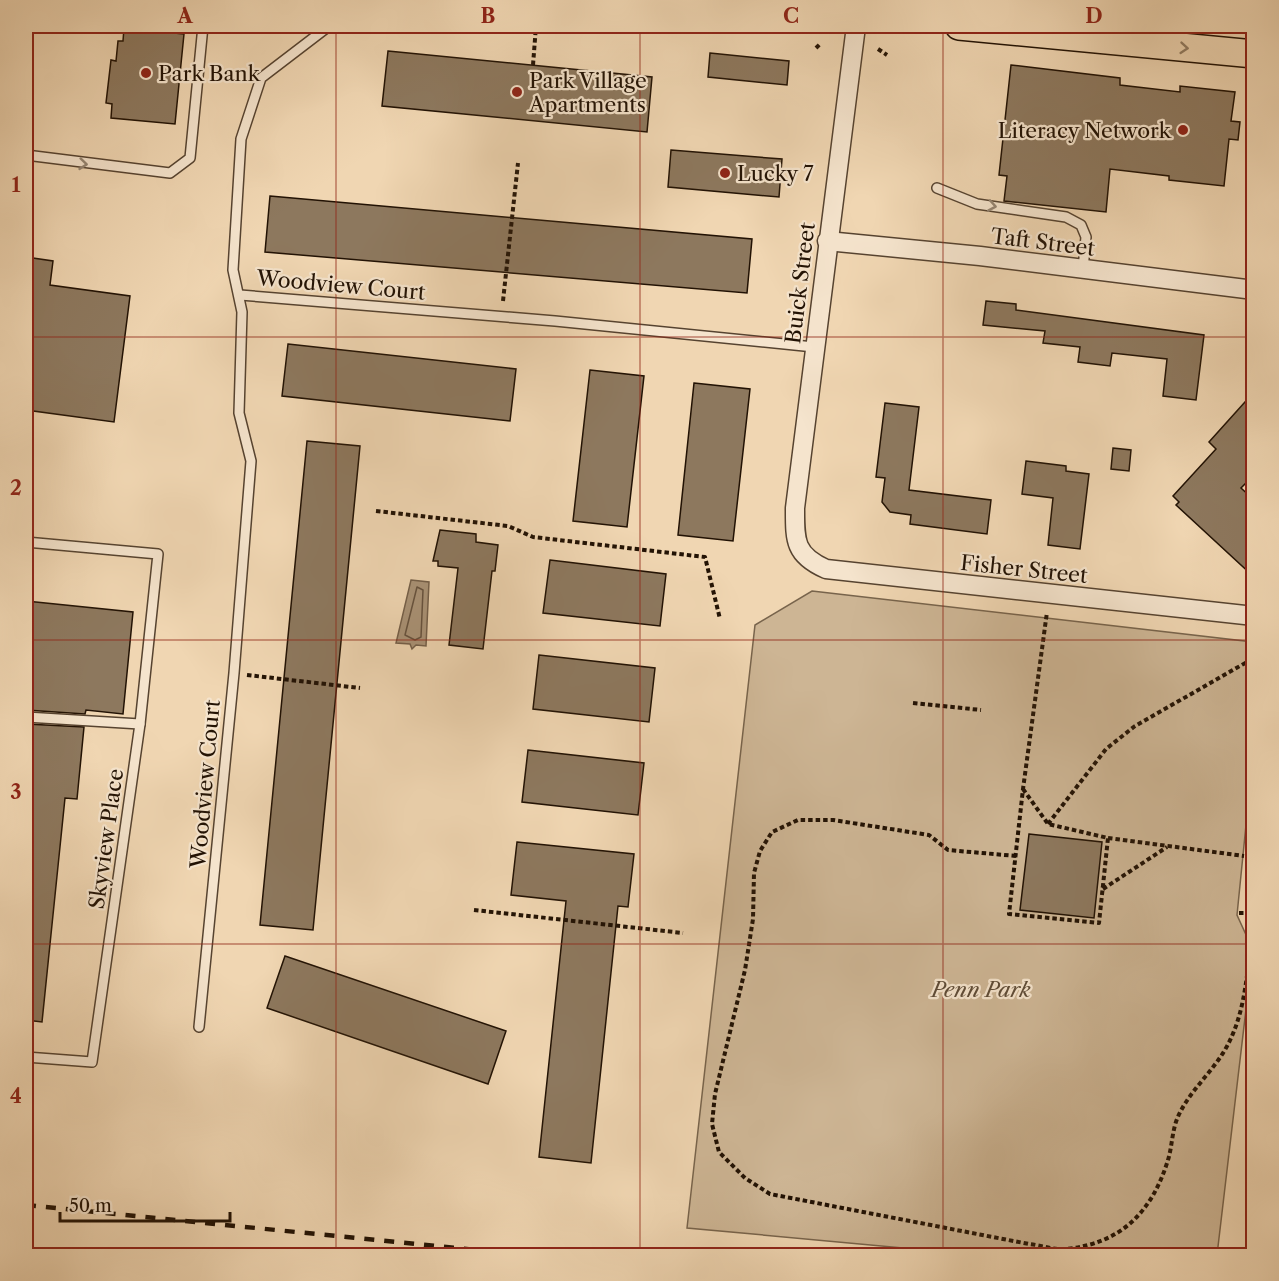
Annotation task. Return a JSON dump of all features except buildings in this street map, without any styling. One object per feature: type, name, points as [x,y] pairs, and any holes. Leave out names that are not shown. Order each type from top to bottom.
[{"type":"main road","points":[[958,26],[1151,35],[1254,54]]},
{"type":"street","name":"Buick Street","points":[[798,546],[795,537],[795,508],[856,26]]},
{"type":"street","name":"Taft Street","points":[[827,241],[1254,290]]},
{"type":"street","name":"Fisher Street","points":[[798,546],[814,564],[826,569],[1254,616]]},
{"type":"lane","points":[[26,155],[170,173],[181,167],[190,158],[203,26]]},
{"type":"lane","points":[[240,295],[233,270],[241,139],[261,78],[329,26]]},
{"type":"lane","points":[[937,188],[977,204],[1066,217],[1081,225],[1086,237],[1083,269]]},
{"type":"lane","name":"Woodview Court","points":[[199,1027],[234,673],[251,461],[239,413],[242,312],[240,295],[814,347]]},
{"type":"lane","name":"Skyview Place","points":[[26,542],[158,554],[140,724],[92,1062],[26,1057]]},
{"type":"lane","points":[[26,717],[140,724]]},
{"type":"path","points":[[533,65],[536,26]]},
{"type":"path","points":[[816,48],[820,43]]},
{"type":"path","points":[[878,49],[887,55]]},
{"type":"path","points":[[502,317],[518,163]]},
{"type":"path","points":[[376,512],[508,526],[533,537],[705,556],[720,619]]},
{"type":"path","points":[[1050,594],[1023,789],[1010,914],[1099,923],[1108,838]]},
{"type":"path","points":[[1048,824],[1106,749],[1135,726],[1254,658]]},
{"type":"path","points":[[234,673],[360,687]]},
{"type":"path","points":[[913,703],[981,710]]},
{"type":"path","points":[[1023,789],[1048,824],[1108,838],[1244,856]]},
{"type":"path","points":[[1016,856],[948,850],[929,836],[833,820],[798,820],[772,832],[760,851],[754,873],[753,919],[745,970],[715,1094],[712,1124],[719,1152],[745,1178],[770,1194],[1029,1244],[1063,1249],[1101,1242],[1129,1225],[1153,1199],[1168,1159],[1177,1119],[1194,1090],[1226,1049],[1240,1017],[1251,946],[1254,943]]},
{"type":"path","points":[[1103,890],[1167,846]]},
{"type":"path","points":[[474,910],[683,933]]},
{"type":"path","points":[[1239,913],[1254,914]]},
{"type":"green space","name":"Penn Park","points":[[812,591],[1253,642],[1253,755],[1237,915],[1253,950],[1217,1255],[979,1255],[687,1228],[755,625]]},
{"type":"water","points":[[411,580],[429,582],[426,646],[416,645],[412,649],[410,644],[396,643]]},
{"type":"railway","points":[[26,1205],[536,1256]]},
{"type":"place","name":"Park Bank","points":[[146,73]]},
{"type":"place","name":"Park Village Apartments","points":[[517,92]]},
{"type":"place","name":"Literacy Network","points":[[1183,130]]},
{"type":"place","name":"Lucky 7","points":[[725,173]]}]
